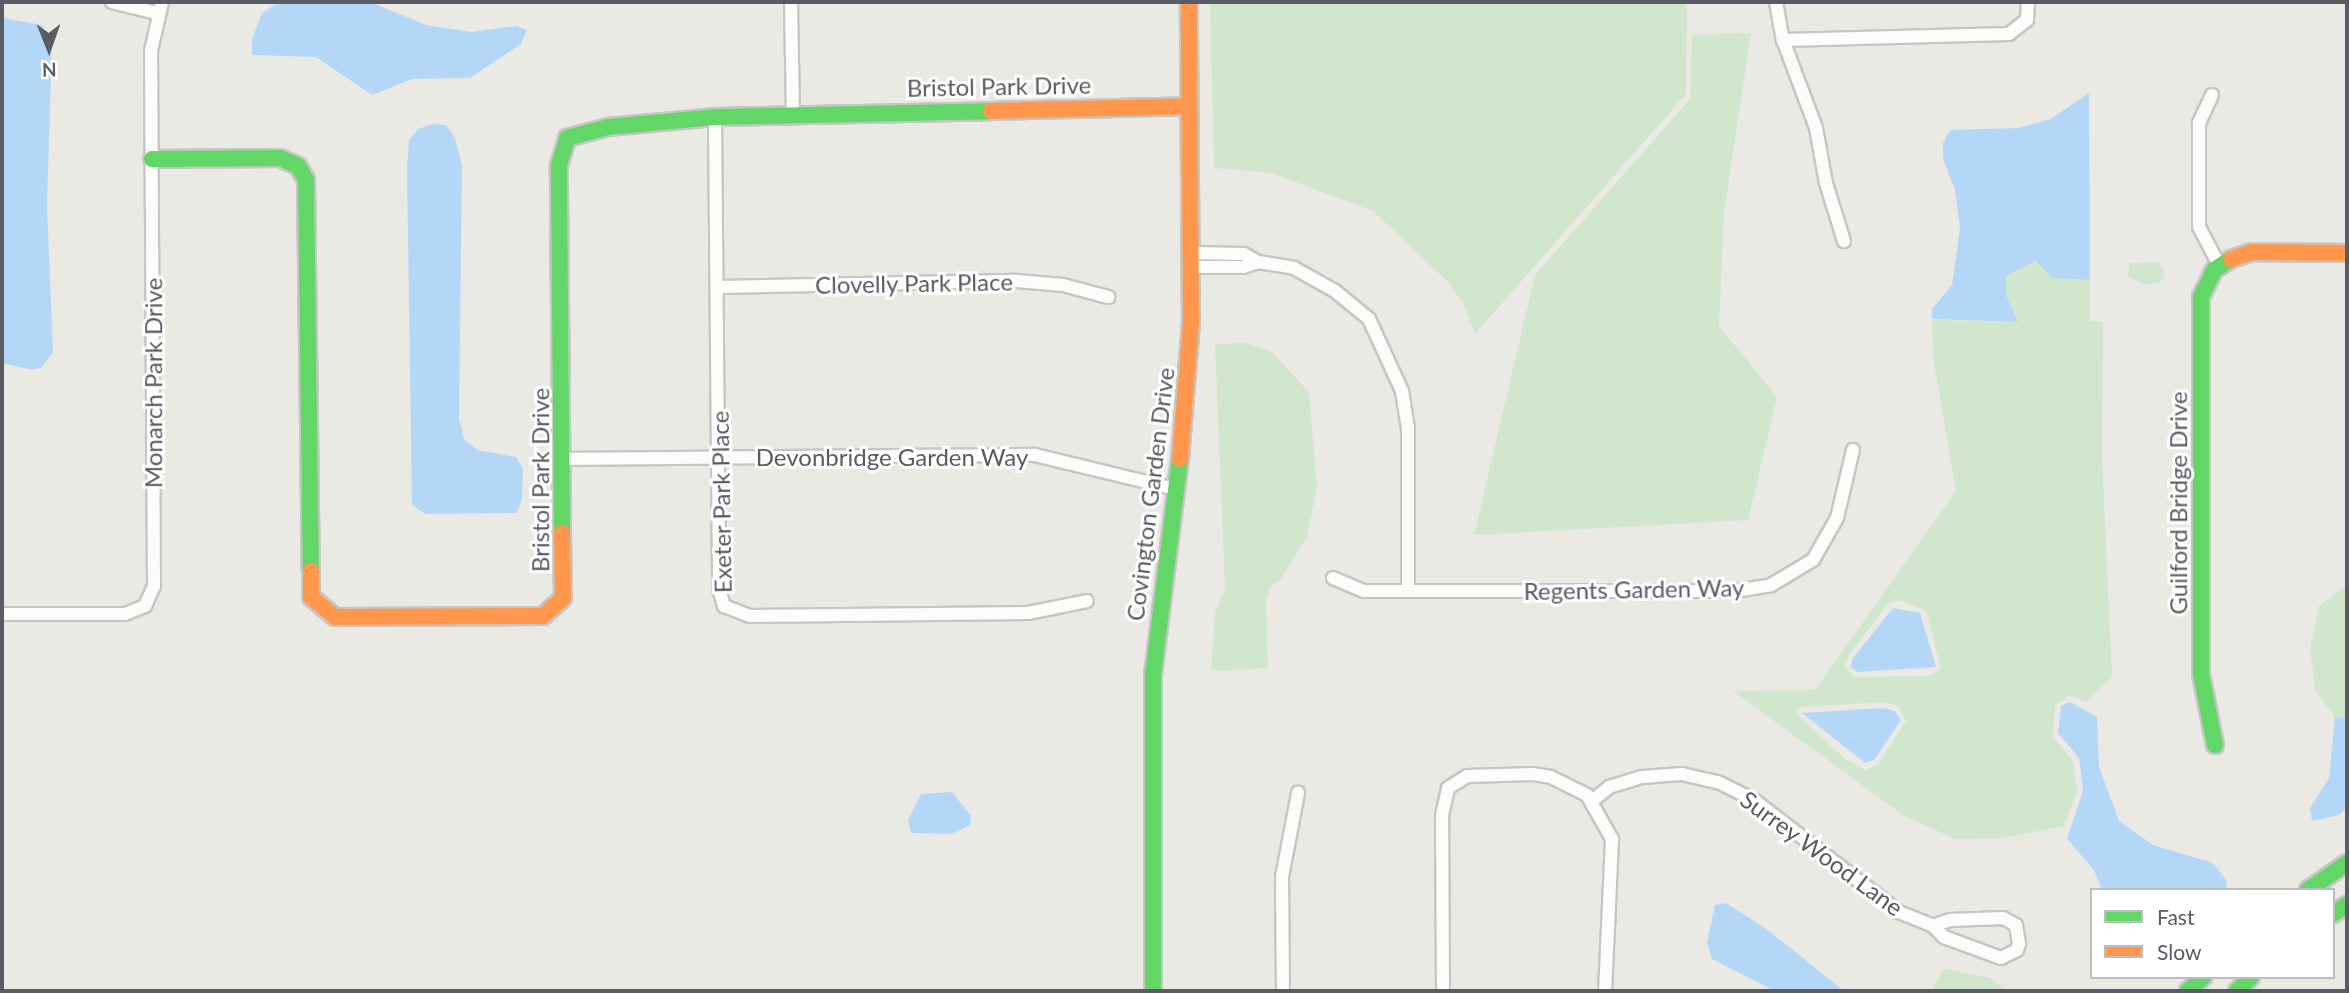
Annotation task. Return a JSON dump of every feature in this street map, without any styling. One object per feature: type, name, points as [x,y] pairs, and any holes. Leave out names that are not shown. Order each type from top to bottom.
[{"type":"street","name":"Monarch Park Drive","points":[[2,614],[125,614],[145,606],[154,586],[151,51],[159,7],[112,2]]},
{"type":"street","points":[[791,2],[793,113]]},
{"type":"street","name":"Covington Garden Drive","points":[[1153,991],[1152,695],[1187,406],[1191,260],[1189,2]]},
{"type":"street","points":[[1776,2],[1783,40],[1816,128],[1826,183],[1844,240]]},
{"type":"street","points":[[1783,40],[2009,34],[2026,20],[2028,2]]},
{"type":"street","points":[[2212,95],[2199,123],[2199,227],[2220,265],[2252,252],[2347,253]]},
{"type":"street","name":"Bristol Park Drive","points":[[152,159],[280,158],[298,166],[306,180],[311,597],[318,608],[335,617],[543,616],[554,610],[563,598],[559,165],[568,138],[608,127],[715,117],[793,113],[1189,106]]},
{"type":"street","name":"Exeter Park Place","points":[[715,117],[719,287],[719,589],[724,606],[750,616],[1028,613],[1087,601]]},
{"type":"street","points":[[1191,260],[1243,267],[1258,262],[1294,268],[1335,290],[1369,319],[1388,353],[1402,391],[1408,426],[1408,591]]},
{"type":"street","name":"Guilford Bridge Drive","points":[[2215,745],[2202,674],[2200,326],[2203,291],[2220,265]]},
{"type":"street","name":"Clovelly Park Place","points":[[719,287],[1017,281],[1063,285],[1108,297]]},
{"type":"street","name":"Regents Garden Way","points":[[1333,578],[1364,591],[1735,591],[1771,585],[1813,560],[1837,518],[1853,450]]},
{"type":"street","name":"Devonbridge Garden Way","points":[[563,459],[1035,456],[1176,489]]},
{"type":"street","name":"Surrey Wood Lane","points":[[1592,801],[1609,787],[1642,777],[1682,774],[1718,782],[1754,800],[1899,912],[1933,926],[1944,937],[1992,957],[2010,955],[2019,944],[2016,925],[2003,918],[1950,920],[1933,926]]},
{"type":"street","points":[[1443,991],[1442,815],[1448,788],[1467,776],[1533,775],[1565,783],[1592,801],[1606,824],[1614,855],[1605,991]]},
{"type":"street","points":[[1283,991],[1282,877],[1298,793]]},
{"type":"street","points":[[2311,888],[2347,863]]},
{"type":"street","points":[[2188,991],[2201,979]]},
{"type":"street","points":[[2236,991],[2250,979]]},
{"type":"green space","points":[[1210,2],[1687,2],[1686,94],[1475,334],[1463,303],[1448,282],[1373,211],[1271,173],[1214,168]]},
{"type":"green space","points":[[1751,33],[1724,212],[1719,326],[1777,397],[1748,520],[1474,535],[1535,275],[1690,99],[1692,35]]},
{"type":"green space","points":[[2037,261],[2052,278],[2090,280],[2090,321],[2103,322],[2102,456],[2112,677],[2087,702],[2069,696],[2055,705],[2053,737],[2073,761],[2077,791],[2064,826],[2003,838],[1955,839],[1903,815],[1733,691],[1815,690],[1956,491],[1933,357],[1932,320],[2017,322],[2006,295],[2006,275]],"holes":[[[1900,600],[1926,611],[1941,669],[1929,676],[1854,677],[1845,667],[1849,654],[1889,603]],[[1883,702],[1898,706],[1906,721],[1878,764],[1865,770],[1845,759],[1796,713],[1802,707]]]},
{"type":"green space","points":[[2159,262],[2165,276],[2160,282],[2144,285],[2128,276],[2130,263]]},
{"type":"green space","points":[[1243,342],[1271,351],[1309,392],[1317,488],[1307,536],[1280,580],[1271,586],[1266,601],[1268,668],[1211,671],[1215,614],[1225,587],[1215,345]]},
{"type":"green space","points":[[2342,588],[2347,588],[2347,718],[2335,717],[2315,690],[2310,647],[2319,606]]},
{"type":"green space","points":[[1944,969],[1990,978],[2007,991],[1931,991]]},
{"type":"water","points":[[279,2],[370,2],[426,25],[471,32],[516,26],[527,30],[521,44],[470,78],[412,79],[372,95],[316,57],[252,55],[252,39],[262,13]]},
{"type":"water","points":[[3,18],[42,25],[52,43],[47,205],[53,352],[41,368],[32,370],[2,363]]},
{"type":"water","points":[[2089,93],[2090,280],[2052,278],[2036,261],[2006,276],[2006,295],[2018,322],[1932,319],[1932,309],[1952,285],[1960,228],[1955,190],[1943,159],[1943,143],[1950,130],[2019,128],[2051,119]]},
{"type":"water","points":[[433,124],[446,125],[455,138],[462,166],[459,419],[464,439],[477,450],[516,457],[523,469],[522,499],[517,513],[425,514],[412,505],[407,169],[409,140],[418,129]]},
{"type":"water","points":[[1893,608],[1920,613],[1936,667],[1857,672],[1851,667],[1853,658]]},
{"type":"water","points":[[2070,702],[2097,717],[2099,767],[2119,821],[2153,845],[2213,863],[2226,880],[2227,888],[2101,888],[2094,870],[2067,839],[2083,791],[2079,758],[2058,733],[2061,706]]},
{"type":"water","points":[[1884,708],[1895,711],[1901,720],[1874,760],[1865,763],[1802,713]]},
{"type":"water","points":[[2335,717],[2347,718],[2347,807],[2339,815],[2312,821],[2310,808],[2329,778]]},
{"type":"water","points":[[952,792],[971,816],[970,825],[951,834],[911,833],[908,820],[921,794]]},
{"type":"water","points":[[1726,903],[1768,930],[1844,991],[1775,991],[1712,959],[1707,942],[1715,905]]},
{"type":"traffic: fast","points":[[562,533],[559,165],[567,138],[608,127],[715,117],[991,111]]},
{"type":"traffic: fast","points":[[152,159],[280,158],[298,166],[306,180],[311,571]]},
{"type":"traffic: fast","points":[[2215,745],[2201,674],[2201,297],[2214,270],[2231,259]]},
{"type":"traffic: fast","points":[[1153,991],[1153,675],[1180,459]]},
{"type":"traffic: fast","points":[[2311,888],[2347,863]]},
{"type":"traffic: fast","points":[[2335,913],[2347,905]]},
{"type":"traffic: fast","points":[[2188,991],[2201,979]]},
{"type":"traffic: fast","points":[[2237,991],[2249,979]]},
{"type":"traffic: slow","points":[[1180,459],[1191,323],[1189,2]]},
{"type":"traffic: slow","points":[[991,111],[1189,106]]},
{"type":"traffic: slow","points":[[2231,259],[2252,252],[2347,253]]},
{"type":"traffic: slow","points":[[311,571],[311,597],[335,617],[543,616],[563,598],[562,533]]}]
